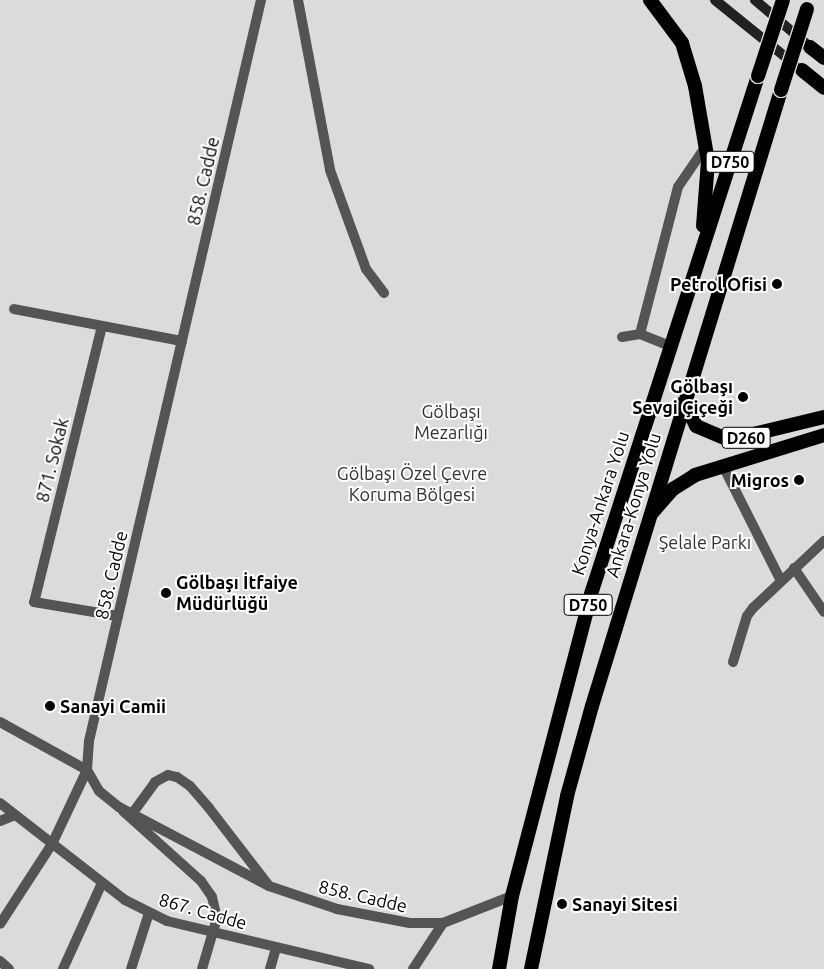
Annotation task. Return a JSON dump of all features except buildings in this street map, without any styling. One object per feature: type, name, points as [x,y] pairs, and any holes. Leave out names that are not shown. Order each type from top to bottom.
[{"type":"highway","points":[[650,0],[682,44],[695,86],[706,146],[701,248]]},
{"type":"highway","name":"Konya-Ankara Yolu","points":[[499,969],[512,896],[591,594],[701,248],[783,0]]},
{"type":"highway","name":"Ankara-Konya Yolu","points":[[531,969],[567,796],[648,518],[808,5]]},
{"type":"highway","points":[[810,47],[824,58]]},
{"type":"highway","points":[[802,70],[824,88]]},
{"type":"highway","name":"D260","points":[[684,402],[696,426],[729,440],[824,416]]},
{"type":"highway","name":"D260","points":[[648,518],[684,481],[723,466],[823,435]]},
{"type":"main road","points":[[716,0],[802,70]]},
{"type":"main road","points":[[754,0],[810,47]]},
{"type":"street","name":"858. Cadde","points":[[261,0],[89,741],[86,770],[99,791],[119,807],[269,886],[337,909],[377,919],[443,923]]},
{"type":"street","points":[[298,0],[330,170],[366,268],[384,293]]},
{"type":"street","points":[[640,334],[678,187],[706,146]]},
{"type":"street","points":[[14,309],[182,341]]},
{"type":"street","name":"871. Sokak","points":[[102,326],[34,602],[118,616]]},
{"type":"street","points":[[622,337],[640,334],[670,346]]},
{"type":"street","points":[[823,435],[824,416]]},
{"type":"street","points":[[723,466],[781,581]]},
{"type":"street","points":[[733,662],[747,616],[794,568],[824,541]]},
{"type":"street","points":[[794,568],[824,612]]},
{"type":"street","points":[[0,722],[86,770],[52,844],[0,924]]},
{"type":"street","points":[[132,814],[155,782],[168,775],[177,777],[190,786],[209,808],[269,886]]},
{"type":"street","name":"867. Cadde","points":[[0,803],[102,883],[149,913],[213,933],[343,966],[369,969]]},
{"type":"street","points":[[119,807],[201,881],[212,897],[217,918],[202,969]]},
{"type":"street","points":[[0,821],[15,815]]},
{"type":"street","points":[[63,969],[102,883]]},
{"type":"street","points":[[413,969],[443,923],[512,896]]},
{"type":"street","points":[[131,969],[149,913]]},
{"type":"street","points":[[270,969],[276,948]]},
{"type":"street","points":[[0,961],[9,969]]},
{"type":"green space","name":"Gölbaşı Özel Çevre Koruma Bölgesi","points":[[0,0],[824,0],[824,969],[0,969]]},
{"type":"place","name":"Petrol Ofisi","points":[[777,284]]},
{"type":"place","name":"Gölbaşı Sevgi Çiçeği","points":[[743,397]]},
{"type":"place","name":"Migros","points":[[799,480]]},
{"type":"place","name":"Gölbaşı İtfaiye Müdürlüğü","points":[[166,593]]},
{"type":"place","name":"Sanayi Camii","points":[[50,706]]},
{"type":"place","name":"Sanayi Sitesi","points":[[562,904]]},
{"type":"park label","name":"Gölbaşı Mezarlığı","points":[[451,422]]},
{"type":"park label","name":"Şelale Parkı","points":[[705,542]]}]
